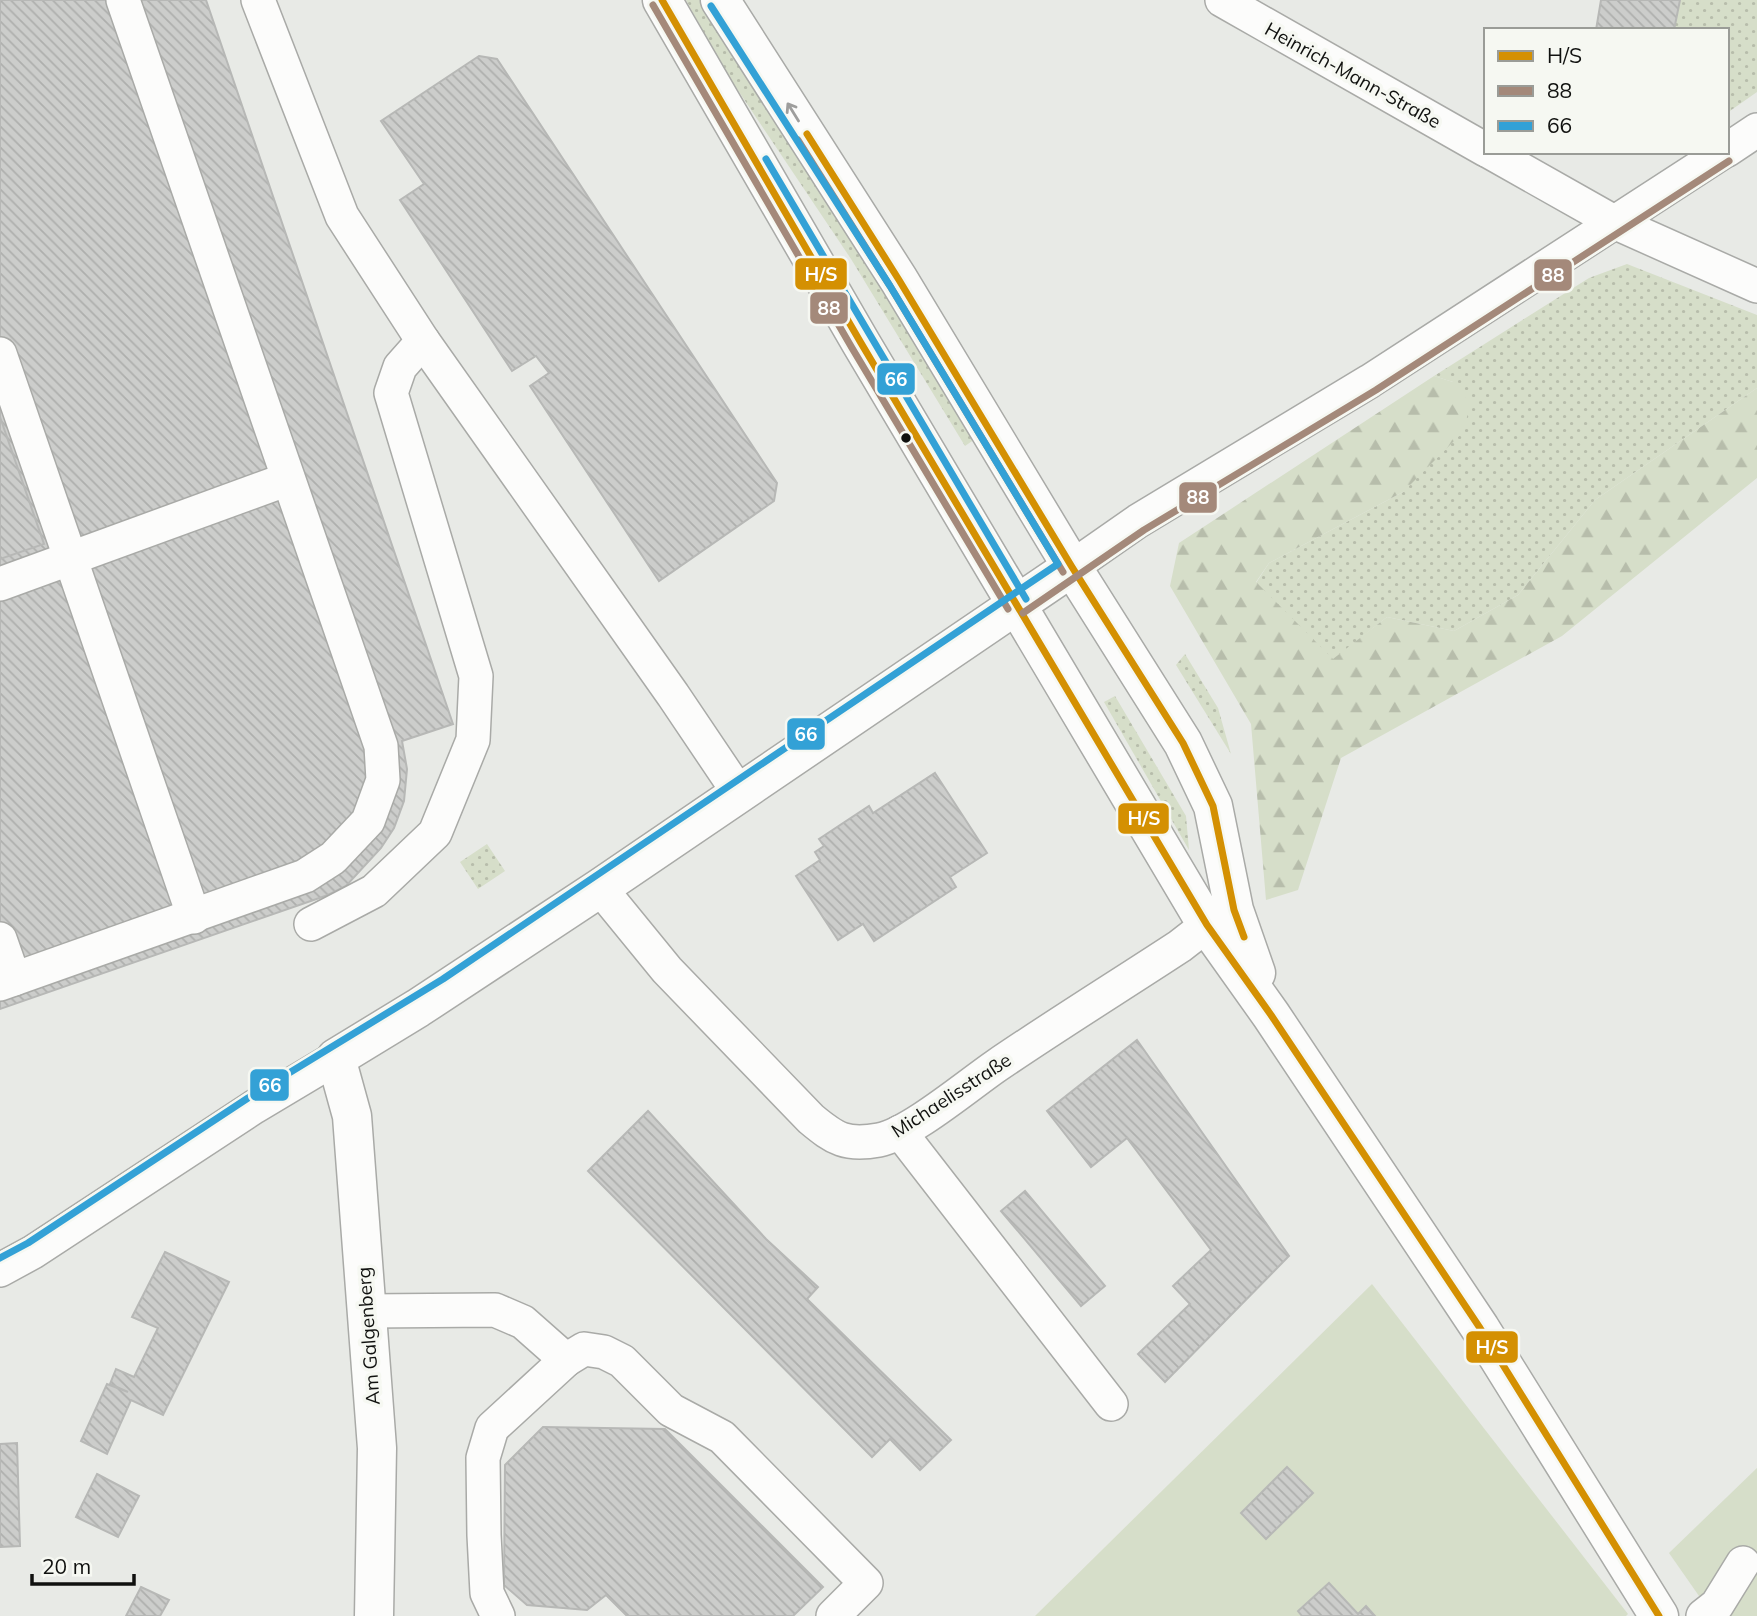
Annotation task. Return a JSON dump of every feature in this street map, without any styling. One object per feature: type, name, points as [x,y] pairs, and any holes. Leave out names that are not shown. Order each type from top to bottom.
[{"type":"main road","points":[[662,0],[861,343],[1207,925],[1271,1015],[1480,1328],[1654,1614]]},
{"type":"main road","points":[[720,0],[899,280],[1072,567],[1183,743],[1213,806],[1234,910],[1271,1015]]},
{"type":"main road","points":[[336,1058],[600,888],[1072,567]]},
{"type":"main road","name":"Am Galgenberg","points":[[336,1058],[352,1116],[377,1448],[374,1616]]},
{"type":"street","points":[[0,939],[7,982],[305,876],[333,858],[368,821],[383,780],[380,746],[123,0]]},
{"type":"street","points":[[258,0],[342,216],[423,341],[739,793]]},
{"type":"street","name":"Heinrich-Mann-Straße","points":[[1235,4],[1484,149]]},
{"type":"street","points":[[1729,148],[1757,130]]},
{"type":"street","name":"Heinrich-Mann-Straße","points":[[1493,154],[1614,222],[1757,286]]},
{"type":"street","points":[[1072,567],[1138,521],[1370,381],[1720,154]]},
{"type":"street","points":[[311,925],[374,891],[435,833],[473,740],[476,676],[391,393],[400,367],[423,341]]},
{"type":"street","points":[[0,354],[194,917]]},
{"type":"street","points":[[0,584],[288,479]]},
{"type":"street","name":"Michaelisstraße","points":[[600,888],[667,970],[811,1119],[832,1137],[855,1143],[880,1140],[900,1132],[1180,946],[1207,925]]},
{"type":"street","points":[[0,1270],[33,1252],[254,1107],[336,1058]]},
{"type":"street","points":[[900,1132],[1111,1404]]},
{"type":"street","points":[[366,1311],[495,1310],[523,1322],[566,1360]]},
{"type":"street","points":[[498,1616],[488,1593],[484,1535],[483,1458],[492,1428],[566,1360],[584,1349],[604,1352],[622,1361],[671,1410],[722,1437],[866,1583],[833,1616]]},
{"type":"street","points":[[1703,1616],[1717,1605],[1743,1563]]},
{"type":"green space","points":[[686,0],[703,0],[978,437],[965,446],[851,259],[725,71]]},
{"type":"green space","points":[[1678,0],[1757,0],[1757,92],[1729,112],[1729,28],[1673,28]]},
{"type":"green space","points":[[1627,264],[1757,315],[1757,388],[1595,500],[1518,595],[1454,631],[1387,617],[1333,660],[1256,583],[1269,563],[1403,492],[1453,382],[1434,376],[1589,278]]},
{"type":"green space","points":[[1434,376],[1453,382],[1470,403],[1464,431],[1403,492],[1269,563],[1256,582],[1333,659],[1387,617],[1454,631],[1518,595],[1595,500],[1757,388],[1757,478],[1562,636],[1341,758],[1298,890],[1266,900],[1251,724],[1170,586],[1179,543]]},
{"type":"green space","points":[[1185,654],[1218,708],[1231,754],[1176,665]]},
{"type":"green space","points":[[1115,696],[1186,816],[1189,850],[1104,702]]},
{"type":"green space","points":[[487,844],[505,871],[478,889],[460,862]]},
{"type":"green space","points":[[1372,1284],[1628,1614],[1626,1616],[1035,1616]]},
{"type":"green space","points":[[1757,1468],[1757,1616],[1713,1616],[1669,1553]]},
{"type":"building","points":[[0,0],[206,0],[453,724],[402,741],[407,769],[404,801],[394,828],[381,848],[346,886],[328,895],[0,1009]]},
{"type":"building","points":[[1601,0],[1680,0],[1674,28],[1596,28]]},
{"type":"building","points":[[479,56],[497,59],[777,483],[774,501],[659,581],[530,386],[549,373],[536,356],[512,371],[400,200],[424,184],[381,121]]},
{"type":"building","points":[[0,417],[44,544],[0,559]]},
{"type":"building","points":[[935,773],[987,853],[950,877],[956,887],[874,941],[863,924],[838,940],[796,876],[820,860],[815,852],[824,846],[819,839],[869,806],[873,813]]},
{"type":"building","points":[[1137,1040],[1289,1256],[1165,1382],[1138,1354],[1190,1304],[1173,1286],[1211,1250],[1127,1138],[1091,1167],[1047,1111]]},
{"type":"building","points":[[648,1111],[766,1239],[818,1287],[807,1299],[951,1440],[920,1470],[890,1439],[872,1457],[588,1171]]},
{"type":"building","points":[[1025,1191],[1105,1286],[1081,1306],[1001,1211]]},
{"type":"building","points":[[165,1252],[229,1282],[163,1415],[131,1400],[107,1454],[81,1441],[107,1384],[128,1392],[110,1384],[116,1369],[134,1377],[158,1328],[132,1317]]},
{"type":"building","points":[[543,1427],[665,1429],[823,1587],[793,1616],[627,1616],[606,1595],[587,1610],[527,1605],[504,1585],[505,1465]]},
{"type":"building","points":[[17,1443],[20,1546],[0,1547],[0,1444]]},
{"type":"building","points":[[1287,1467],[1313,1493],[1266,1539],[1241,1513]]},
{"type":"building","points":[[97,1474],[139,1496],[118,1537],[76,1517]]},
{"type":"building","points":[[1329,1583],[1358,1614],[1366,1606],[1375,1616],[1302,1616],[1298,1611]]},
{"type":"building","points":[[141,1587],[169,1600],[160,1616],[126,1616]]},
{"type":"transit line","name":"H/S","points":[[662,0],[861,343],[1207,925],[1271,1015],[1480,1328],[1659,1616]]},
{"type":"transit line","name":"88","points":[[653,5],[852,348],[1008,609]]},
{"type":"transit line","name":"66","points":[[0,1258],[28,1243],[248,1098],[443,979],[1058,564],[890,286],[711,6]]},
{"type":"transit line","name":"H/S","points":[[807,134],[1183,743],[1213,806],[1234,910],[1244,937]]},
{"type":"transit line","name":"88","points":[[798,140],[1063,572]]},
{"type":"transit line","name":"66","points":[[766,159],[1026,599]]},
{"type":"transit line","name":"88","points":[[1023,613],[1144,530],[1376,390],[1729,161]]}]
